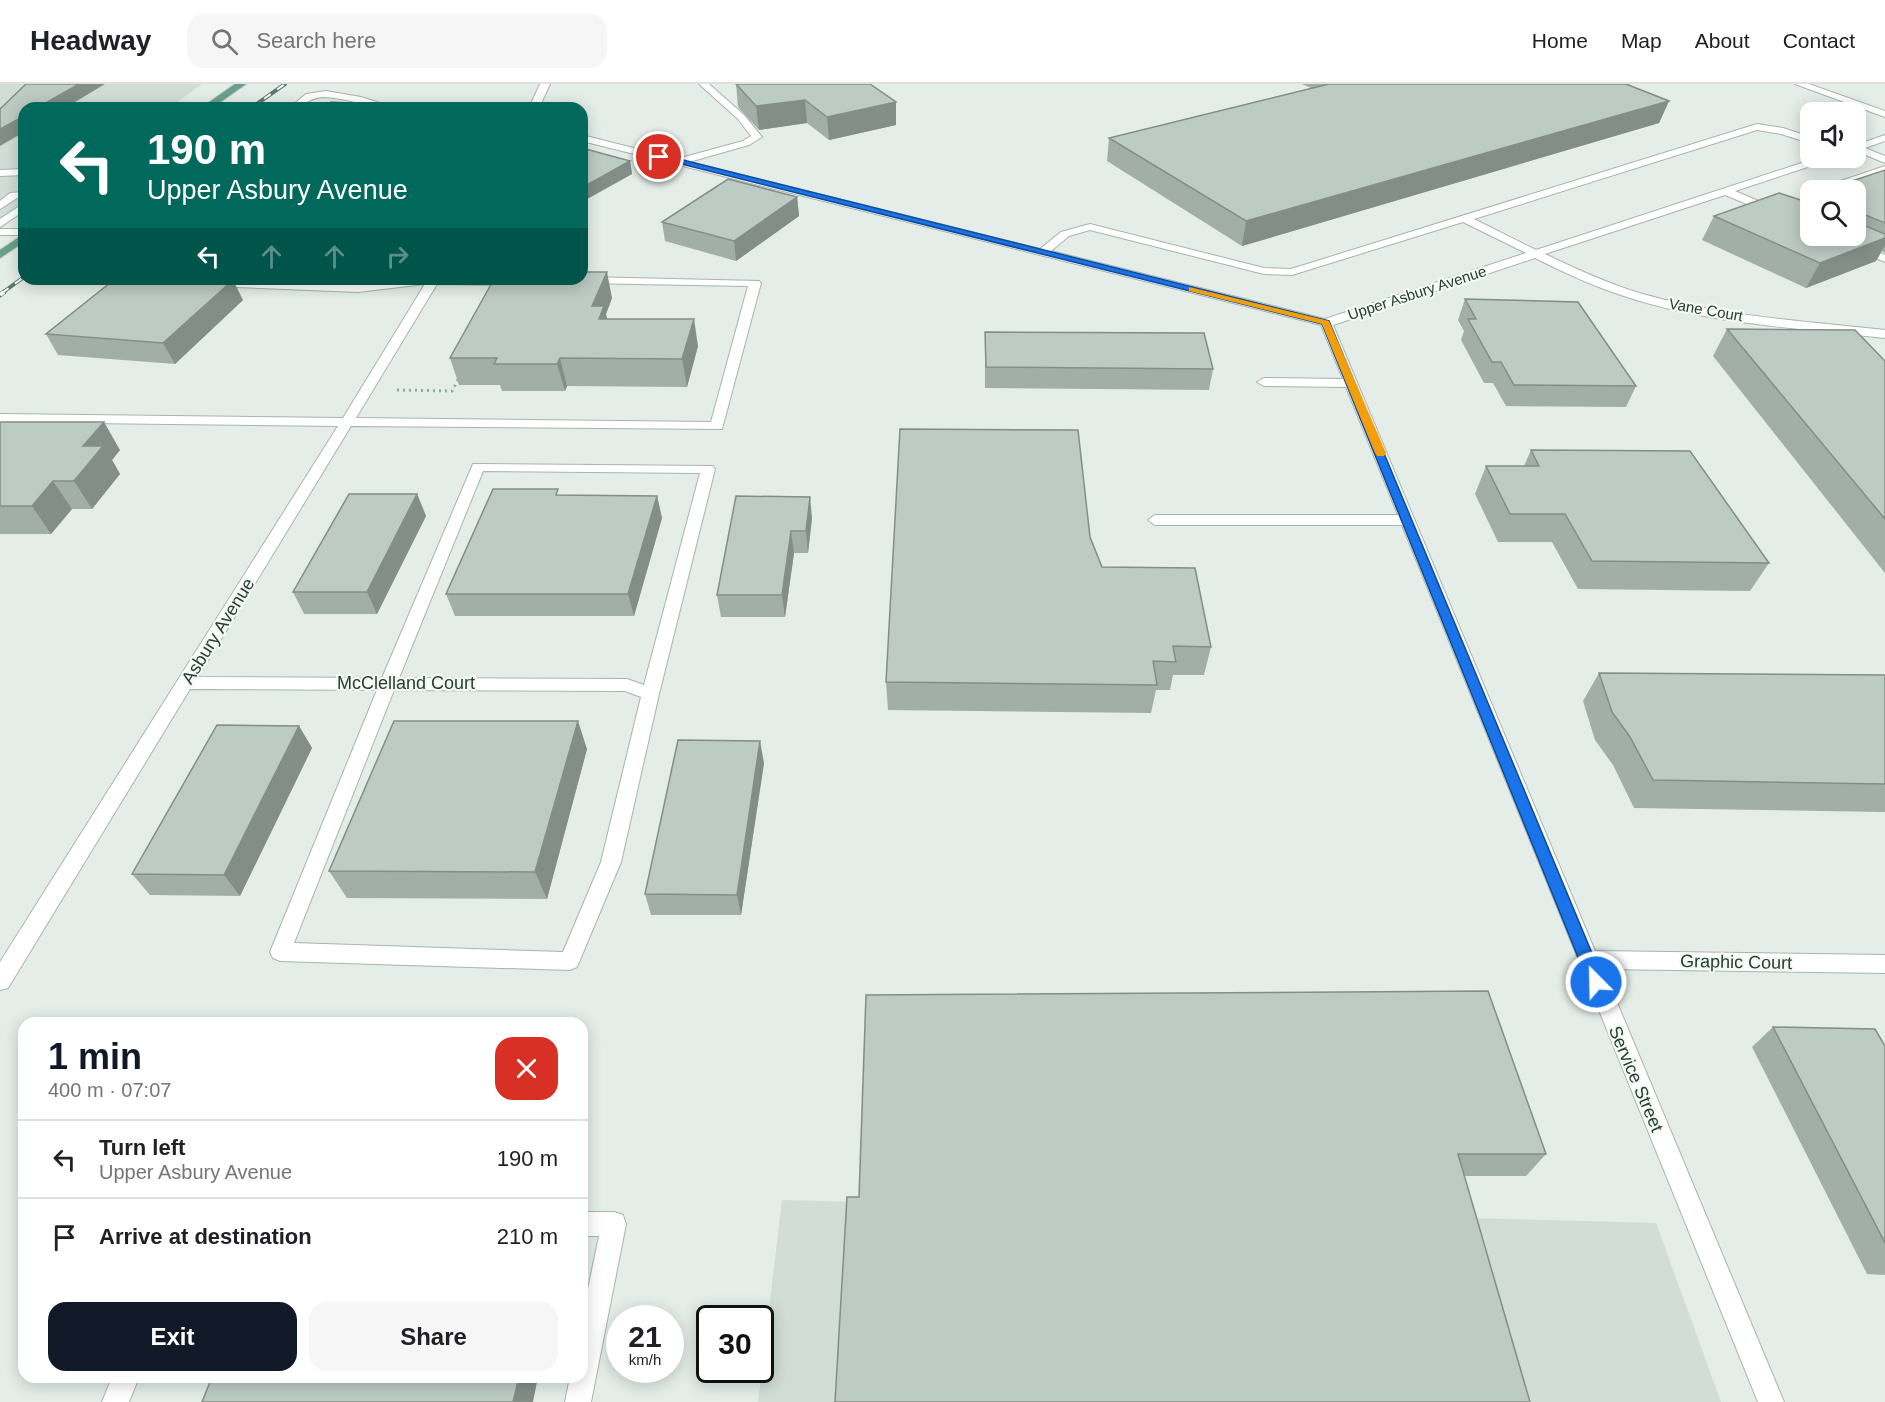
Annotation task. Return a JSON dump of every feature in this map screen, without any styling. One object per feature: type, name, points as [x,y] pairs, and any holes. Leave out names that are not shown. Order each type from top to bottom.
[{"type":"main road","points":[[215,102],[241,84]]},
{"type":"main road","points":[[0,255],[18,242]]},
{"type":"street","points":[[537,102],[545,84]]},
{"type":"street","points":[[678,162],[746,143],[757,137],[741,117],[704,84]]},
{"type":"street","points":[[1800,84],[1885,114]]},
{"type":"street","points":[[302,102],[310,96],[322,94],[370,102]]},
{"type":"street","points":[[1043,252],[1065,234],[1090,227],[1264,271],[1292,272],[1756,127],[1783,131],[1800,137]]},
{"type":"street","points":[[1866,145],[1884,139]]},
{"type":"street","name":"Upper Asbury Avenue","points":[[588,140],[1326,322],[1800,166]]},
{"type":"street","points":[[1866,152],[1885,160]]},
{"type":"street","points":[[1850,180],[1885,169]]},
{"type":"street","points":[[0,173],[18,172]]},
{"type":"street","points":[[1725,191],[1800,223]]},
{"type":"street","points":[[0,206],[18,196]]},
{"type":"street","points":[[0,224],[18,210]]},
{"type":"street","name":"Vane Court","points":[[1463,218],[1604,285],[1674,306],[1885,334]]},
{"type":"street","points":[[0,232],[18,232]]},
{"type":"street","points":[[1854,246],[1885,259]]},
{"type":"street","points":[[0,418],[717,426],[755,283],[588,281]]},
{"type":"street","points":[[280,285],[358,288],[383,285]]},
{"type":"street","name":"Asbury Avenue","points":[[0,981],[347,422],[429,285]]},
{"type":"street","name":"Service Street","points":[[1326,322],[1771,1402]]},
{"type":"street","points":[[1264,382],[1352,383]]},
{"type":"street","points":[[478,467],[708,469],[650,694],[611,862],[570,961],[280,952],[388,683],[478,467]]},
{"type":"street","points":[[1155,520],[1407,520]]},
{"type":"street","name":"McClelland Court","points":[[186,682],[627,685],[650,694]]},
{"type":"street","name":"Graphic Court","points":[[1587,960],[1885,964]]},
{"type":"street","points":[[588,1224],[614,1224],[588,1353]]},
{"type":"street","points":[[115,1402],[123,1383]]},
{"type":"street","points":[[578,1402],[582,1383]]},
{"type":"path","points":[[366,390],[452,391],[462,371]]},
{"type":"shaded area","points":[[0,84],[202,84],[177,102],[18,102],[18,216],[0,229]]},
{"type":"shaded area","points":[[782,1200],[1656,1223],[1721,1402],[758,1402],[760,1383],[774,1383],[774,1305],[770,1305]]},
{"type":"building","points":[[26,84],[79,84],[48,102],[18,102],[18,119],[0,129],[0,109]]},
{"type":"building","points":[[736,84],[870,84],[896,102],[827,117],[805,100],[756,106]]},
{"type":"building","points":[[1329,84],[1626,84],[1669,101],[1246,221],[1109,138]]},
{"type":"building","points":[[588,150],[630,161],[588,184]]},
{"type":"building","points":[[1885,170],[1885,223],[1866,215],[1866,180],[1855,180]]},
{"type":"building","points":[[728,179],[797,197],[734,241],[662,222]]},
{"type":"building","points":[[1779,193],[1800,200],[1800,246],[1864,246],[1820,263],[1714,216]]},
{"type":"building","points":[[1866,226],[1885,234],[1885,238],[1866,245]]},
{"type":"building","points":[[588,272],[607,272],[592,306],[604,306],[599,319],[694,319],[682,359],[560,358],[557,364],[494,364],[497,358],[450,358],[491,285],[588,285]]},
{"type":"building","points":[[107,285],[227,285],[163,343],[46,334]]},
{"type":"building","points":[[1465,299],[1578,302],[1636,386],[1514,385],[1501,362],[1492,362],[1468,319],[1476,319]]},
{"type":"building","points":[[1727,329],[1855,330],[1885,361],[1885,519]]},
{"type":"building","points":[[985,332],[1204,333],[1213,369],[986,367]]},
{"type":"building","points":[[0,422],[104,422],[83,446],[103,446],[74,481],[53,481],[32,506],[0,506]]},
{"type":"building","points":[[900,429],[1078,430],[1090,537],[1102,567],[1195,568],[1211,647],[1173,646],[1176,662],[1153,661],[1157,685],[886,682]]},
{"type":"building","points":[[1531,450],[1690,451],[1769,563],[1592,561],[1565,514],[1510,514],[1486,466],[1539,466]]},
{"type":"building","points":[[493,489],[558,489],[556,495],[657,496],[628,594],[446,594]]},
{"type":"building","points":[[349,494],[417,494],[367,592],[293,592]]},
{"type":"building","points":[[736,496],[810,497],[806,531],[791,531],[782,595],[717,595]]},
{"type":"building","points":[[1599,673],[1885,675],[1885,784],[1653,780],[1630,737],[1612,712]]},
{"type":"building","points":[[394,721],[578,721],[535,872],[329,871]]},
{"type":"building","points":[[217,725],[299,726],[224,875],[132,874]]},
{"type":"building","points":[[678,740],[760,741],[737,895],[645,894]]},
{"type":"building","points":[[1488,991],[1546,1154],[1458,1154],[1530,1402],[835,1402],[847,1197],[859,1197],[866,995]]},
{"type":"building","points":[[1773,1027],[1875,1029],[1885,1046],[1885,1243]]},
{"type":"building","points":[[210,1383],[518,1383],[513,1402],[202,1402]]},
{"type":"railway","points":[[260,102],[285,84]]},
{"type":"railway","points":[[2,293],[18,281]]},
{"type":"railway","points":[[0,295],[4,292]]},
{"type":"slow traffic","points":[[1192,289],[1326,322],[1380,453]]},
{"type":"route","points":[[659,157],[1326,322],[1596,982]]}]
